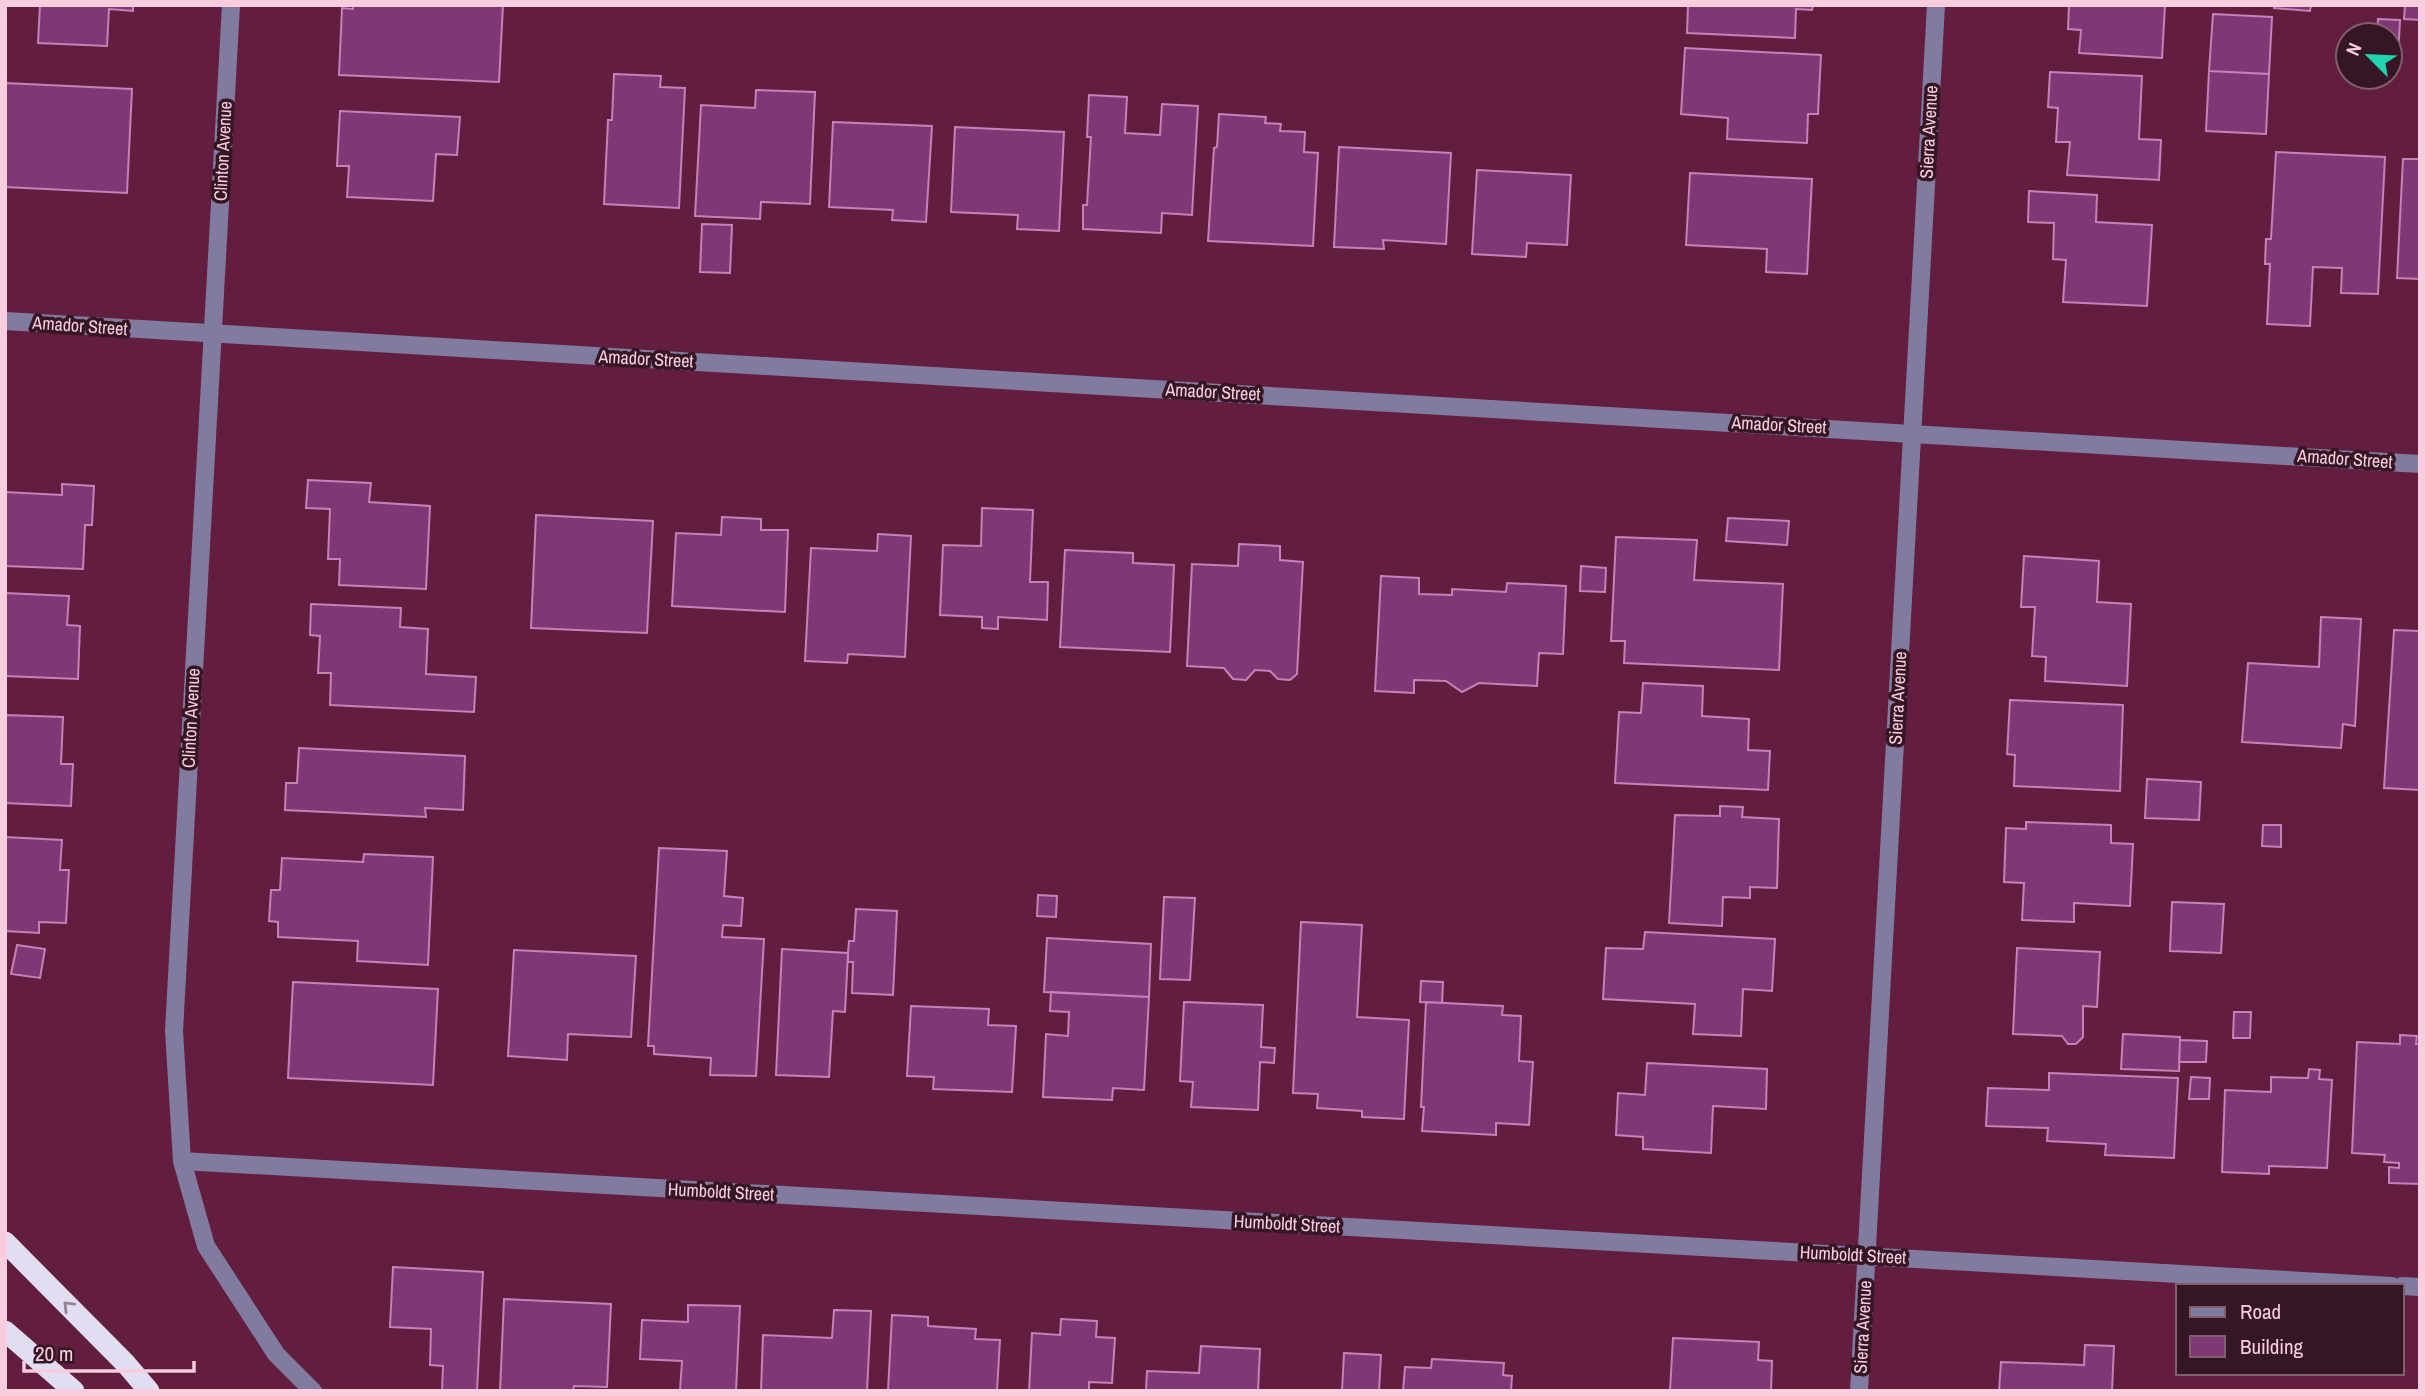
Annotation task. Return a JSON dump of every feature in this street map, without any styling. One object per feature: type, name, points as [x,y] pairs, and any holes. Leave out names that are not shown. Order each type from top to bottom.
[{"type":"highway","points":[[5,1242],[126,1364],[149,1391]]},
{"type":"highway","points":[[5,1331],[74,1391]]},
{"type":"street","name":"Clinton Avenue","points":[[231,5],[174,1031],[182,1161],[206,1246],[276,1354],[313,1391]]},
{"type":"street","name":"Sierra Avenue","points":[[1859,1391],[1936,5]]},
{"type":"street","name":"Amador Street","points":[[5,321],[2420,464]]},
{"type":"street","name":"Humboldt Street","points":[[182,1161],[2357,1284]]},
{"type":"building","points":[[40,5],[133,5],[133,11],[109,9],[107,46],[38,43]]},
{"type":"building","points":[[353,5],[503,5],[499,82],[339,75],[342,8],[353,9]]},
{"type":"building","points":[[1688,5],[1813,5],[1812,10],[1796,9],[1795,38],[1687,33]]},
{"type":"building","points":[[2069,5],[2165,5],[2162,58],[2079,53],[2081,30],[2068,29]]},
{"type":"building","points":[[2274,5],[2311,5],[2310,11],[2274,8]]},
{"type":"building","points":[[2405,5],[2420,5],[2420,20],[2404,19]]},
{"type":"building","points":[[2213,14],[2272,17],[2269,74],[2209,71]]},
{"type":"building","points":[[2378,19],[2400,20],[2400,21]]},
{"type":"building","points":[[1685,48],[1821,55],[1818,114],[1808,114],[1807,143],[1727,139],[1728,118],[1681,114]]},
{"type":"building","points":[[2209,71],[2269,74],[2266,134],[2206,131]]},
{"type":"building","points":[[2050,72],[2142,76],[2139,139],[2161,140],[2159,180],[2067,175],[2070,142],[2056,142],[2058,108],[2048,107]]},
{"type":"building","points":[[614,74],[661,76],[660,87],[685,88],[679,208],[604,204],[608,120],[612,120]]},
{"type":"building","points":[[5,83],[132,89],[127,193],[5,187]]},
{"type":"building","points":[[756,90],[815,92],[810,204],[761,202],[760,219],[695,216],[701,105],[755,108]]},
{"type":"building","points":[[1089,95],[1127,97],[1125,133],[1160,135],[1162,104],[1198,106],[1192,215],[1162,213],[1161,233],[1083,229],[1091,137],[1087,137]]},
{"type":"building","points":[[340,111],[460,117],[457,155],[436,154],[433,201],[347,197],[349,166],[337,166]]},
{"type":"building","points":[[1219,114],[1266,117],[1265,123],[1281,124],[1280,131],[1305,132],[1304,152],[1318,153],[1313,246],[1208,241]]},
{"type":"building","points":[[833,122],[932,126],[926,222],[892,220],[893,210],[829,207]]},
{"type":"building","points":[[955,127],[1064,132],[1059,231],[1017,229],[1018,215],[951,212]]},
{"type":"building","points":[[1339,147],[1451,153],[1446,244],[1383,240],[1384,249],[1334,247]]},
{"type":"building","points":[[2276,152],[2385,157],[2378,294],[2341,293],[2342,268],[2313,267],[2310,326],[2267,324],[2270,264],[2265,264],[2266,239],[2271,239]]},
{"type":"building","points":[[2403,159],[2420,159],[2420,279],[2397,278]]},
{"type":"building","points":[[1477,170],[1571,175],[1567,245],[1527,243],[1526,257],[1472,254]]},
{"type":"building","points":[[1690,173],[1812,179],[1807,274],[1766,272],[1767,249],[1686,245]]},
{"type":"building","points":[[2029,191],[2097,195],[2096,222],[2152,225],[2147,306],[2063,302],[2066,260],[2053,259],[2054,223],[2028,222]]},
{"type":"building","points":[[702,224],[732,225],[730,273],[700,272]]},
{"type":"building","points":[[308,480],[371,483],[369,502],[430,506],[426,589],[339,585],[340,559],[328,559],[330,509],[306,508]]},
{"type":"building","points":[[62,484],[94,486],[92,525],[85,525],[83,569],[5,566],[5,492],[62,495]]},
{"type":"building","points":[[982,508],[1033,510],[1030,582],[1048,582],[1047,620],[998,617],[998,629],[982,628],[982,617],[940,615],[943,545],[981,546]]},
{"type":"building","points":[[536,515],[653,521],[647,633],[531,628]]},
{"type":"building","points":[[722,517],[761,519],[761,530],[788,530],[785,612],[672,606],[676,533],[721,535]]},
{"type":"building","points":[[1728,518],[1789,521],[1787,545],[1726,541]]},
{"type":"building","points":[[878,534],[911,536],[905,657],[848,654],[847,663],[805,661],[811,548],[877,551]]},
{"type":"building","points":[[1616,537],[1697,540],[1694,580],[1783,584],[1779,670],[1624,663],[1625,641],[1611,641]]},
{"type":"building","points":[[1239,544],[1280,546],[1280,560],[1303,562],[1297,674],[1290,680],[1278,679],[1270,671],[1255,670],[1246,680],[1233,679],[1224,668],[1187,666],[1192,564],[1238,566]]},
{"type":"building","points":[[1065,550],[1133,553],[1133,563],[1174,565],[1170,652],[1060,647]]},
{"type":"building","points":[[2024,556],[2099,561],[2097,602],[2131,604],[2127,686],[2045,681],[2046,657],[2032,656],[2035,607],[2021,607]]},
{"type":"building","points":[[1581,566],[1606,568],[1605,592],[1580,591]]},
{"type":"building","points":[[1381,576],[1419,578],[1419,594],[1452,595],[1452,589],[1506,592],[1507,583],[1566,586],[1563,654],[1539,653],[1537,686],[1479,683],[1462,692],[1446,681],[1414,680],[1414,693],[1375,691]]},
{"type":"building","points":[[5,593],[69,596],[67,625],[80,626],[78,679],[5,676]]},
{"type":"building","points":[[311,604],[401,608],[400,627],[428,629],[426,674],[476,677],[474,712],[330,705],[331,673],[318,673],[320,636],[310,635]]},
{"type":"building","points":[[2321,617],[2361,619],[2355,726],[2343,724],[2341,748],[2242,742],[2248,663],[2319,667]]},
{"type":"building","points":[[2394,630],[2420,631],[2420,790],[2384,788]]},
{"type":"building","points":[[1643,683],[1703,686],[1702,716],[1749,719],[1748,750],[1770,751],[1768,790],[1615,783],[1619,712],[1641,713]]},
{"type":"building","points":[[2010,700],[2123,705],[2120,791],[2014,786],[2015,755],[2007,754]]},
{"type":"building","points":[[5,715],[63,717],[61,764],[73,764],[71,806],[5,803]]},
{"type":"building","points":[[299,748],[465,756],[463,810],[425,808],[426,817],[285,810],[286,783],[297,783]]},
{"type":"building","points":[[2147,779],[2201,782],[2199,820],[2145,818]]},
{"type":"building","points":[[1720,806],[1743,807],[1742,817],[1779,819],[1777,888],[1750,887],[1750,898],[1723,897],[1722,926],[1669,923],[1675,815],[1720,816]]},
{"type":"building","points":[[2026,822],[2111,825],[2111,843],[2133,844],[2130,906],[2074,903],[2074,922],[2022,920],[2024,883],[2004,882],[2006,828],[2026,829]]},
{"type":"building","points":[[2263,825],[2281,825],[2281,847],[2262,846]]},
{"type":"building","points":[[5,837],[62,840],[60,870],[69,870],[66,923],[39,922],[39,933],[5,931]]},
{"type":"building","points":[[659,848],[727,851],[724,896],[743,898],[741,926],[723,925],[722,937],[764,939],[756,1076],[710,1075],[711,1058],[654,1054],[654,1046],[648,1046]]},
{"type":"building","points":[[364,854],[433,857],[428,965],[357,961],[358,941],[278,937],[278,922],[269,921],[271,890],[280,890],[282,858],[363,862]]},
{"type":"building","points":[[1038,895],[1057,896],[1056,917],[1037,916]]},
{"type":"building","points":[[1164,897],[1195,898],[1190,980],[1160,979]]},
{"type":"building","points":[[2172,902],[2224,904],[2221,953],[2170,951]]},
{"type":"building","points":[[856,909],[897,911],[893,995],[852,993],[853,962],[848,962],[848,953],[849,941],[854,941]]},
{"type":"building","points":[[1301,922],[1362,925],[1357,1017],[1409,1020],[1404,1119],[1362,1117],[1362,1111],[1317,1108],[1318,1094],[1293,1093]]},
{"type":"building","points":[[1645,932],[1775,939],[1772,991],[1743,989],[1741,1036],[1693,1034],[1695,1004],[1603,999],[1606,948],[1643,949]]},
{"type":"building","points":[[1047,938],[1151,944],[1149,997],[1044,992]]},
{"type":"building","points":[[17,945],[45,949],[40,978],[11,974]]},
{"type":"building","points":[[2017,948],[2100,952],[2097,1007],[2083,1006],[2083,1037],[2076,1044],[2068,1044],[2062,1036],[2013,1034]]},
{"type":"building","points":[[782,949],[848,953],[845,1012],[833,1011],[829,1077],[776,1075]]},
{"type":"building","points":[[514,950],[636,956],[631,1037],[568,1034],[567,1060],[508,1056]]},
{"type":"building","points":[[1421,981],[1443,982],[1442,1003],[1420,1002]]},
{"type":"building","points":[[293,982],[438,989],[433,1085],[288,1078]]},
{"type":"building","points":[[1051,992],[1149,997],[1144,1090],[1113,1088],[1112,1100],[1043,1097],[1046,1034],[1068,1036],[1069,1012],[1050,1011]]},
{"type":"building","points":[[1184,1002],[1263,1005],[1261,1047],[1275,1048],[1274,1063],[1260,1062],[1258,1110],[1191,1107],[1193,1082],[1180,1081]]},
{"type":"building","points":[[1426,1002],[1503,1006],[1502,1015],[1521,1016],[1519,1061],[1533,1062],[1529,1125],[1496,1123],[1496,1135],[1422,1131]]},
{"type":"building","points":[[911,1006],[989,1009],[988,1025],[1016,1026],[1012,1092],[933,1089],[934,1077],[907,1076]]},
{"type":"building","points":[[2234,1012],[2251,1012],[2250,1038],[2233,1038]]},
{"type":"building","points":[[2123,1034],[2180,1037],[2179,1071],[2121,1069]]},
{"type":"building","points":[[2400,1035],[2417,1036],[2416,1044],[2420,1044],[2420,1184],[2389,1183],[2389,1167],[2399,1168],[2399,1163],[2384,1162],[2385,1155],[2352,1153],[2357,1042],[2400,1044]]},
{"type":"building","points":[[2180,1040],[2207,1041],[2206,1062],[2179,1062]]},
{"type":"building","points":[[1647,1063],[1767,1069],[1766,1109],[1713,1106],[1711,1153],[1643,1149],[1643,1137],[1616,1135],[1618,1093],[1645,1095]]},
{"type":"building","points":[[2309,1069],[2320,1070],[2319,1079],[2332,1080],[2327,1168],[2269,1166],[2269,1174],[2222,1172],[2225,1090],[2271,1092],[2271,1077],[2308,1078]]},
{"type":"building","points":[[2049,1073],[2178,1078],[2174,1158],[2105,1155],[2106,1144],[2047,1141],[2048,1128],[1986,1126],[1988,1088],[2049,1090]]},
{"type":"building","points":[[2191,1077],[2210,1078],[2209,1099],[2189,1099]]},
{"type":"building","points":[[393,1267],[483,1272],[477,1391],[442,1391],[443,1366],[430,1365],[431,1329],[390,1327]]},
{"type":"building","points":[[504,1299],[611,1304],[607,1387],[574,1386],[573,1391],[500,1391]]},
{"type":"building","points":[[688,1305],[740,1306],[736,1391],[680,1391],[682,1361],[640,1359],[642,1320],[688,1322]]},
{"type":"building","points":[[834,1310],[871,1311],[867,1391],[761,1391],[763,1335],[832,1338]]},
{"type":"building","points":[[892,1315],[928,1317],[928,1326],[976,1329],[975,1339],[1000,1340],[997,1391],[888,1391]]},
{"type":"building","points":[[1061,1319],[1097,1321],[1096,1337],[1115,1338],[1112,1383],[1089,1382],[1089,1391],[1029,1391],[1032,1333],[1060,1335]]},
{"type":"building","points":[[1673,1338],[1759,1342],[1758,1360],[1772,1361],[1771,1391],[1670,1391]]},
{"type":"building","points":[[2085,1345],[2114,1346],[2112,1391],[1999,1391],[2001,1362],[2084,1365]]},
{"type":"building","points":[[1201,1346],[1260,1349],[1258,1391],[1146,1391],[1147,1371],[1199,1373]]},
{"type":"building","points":[[1344,1353],[1381,1355],[1379,1391],[1342,1391]]},
{"type":"building","points":[[1432,1359],[1504,1363],[1503,1375],[1512,1376],[1511,1391],[1403,1391],[1405,1367],[1431,1368]]}]
